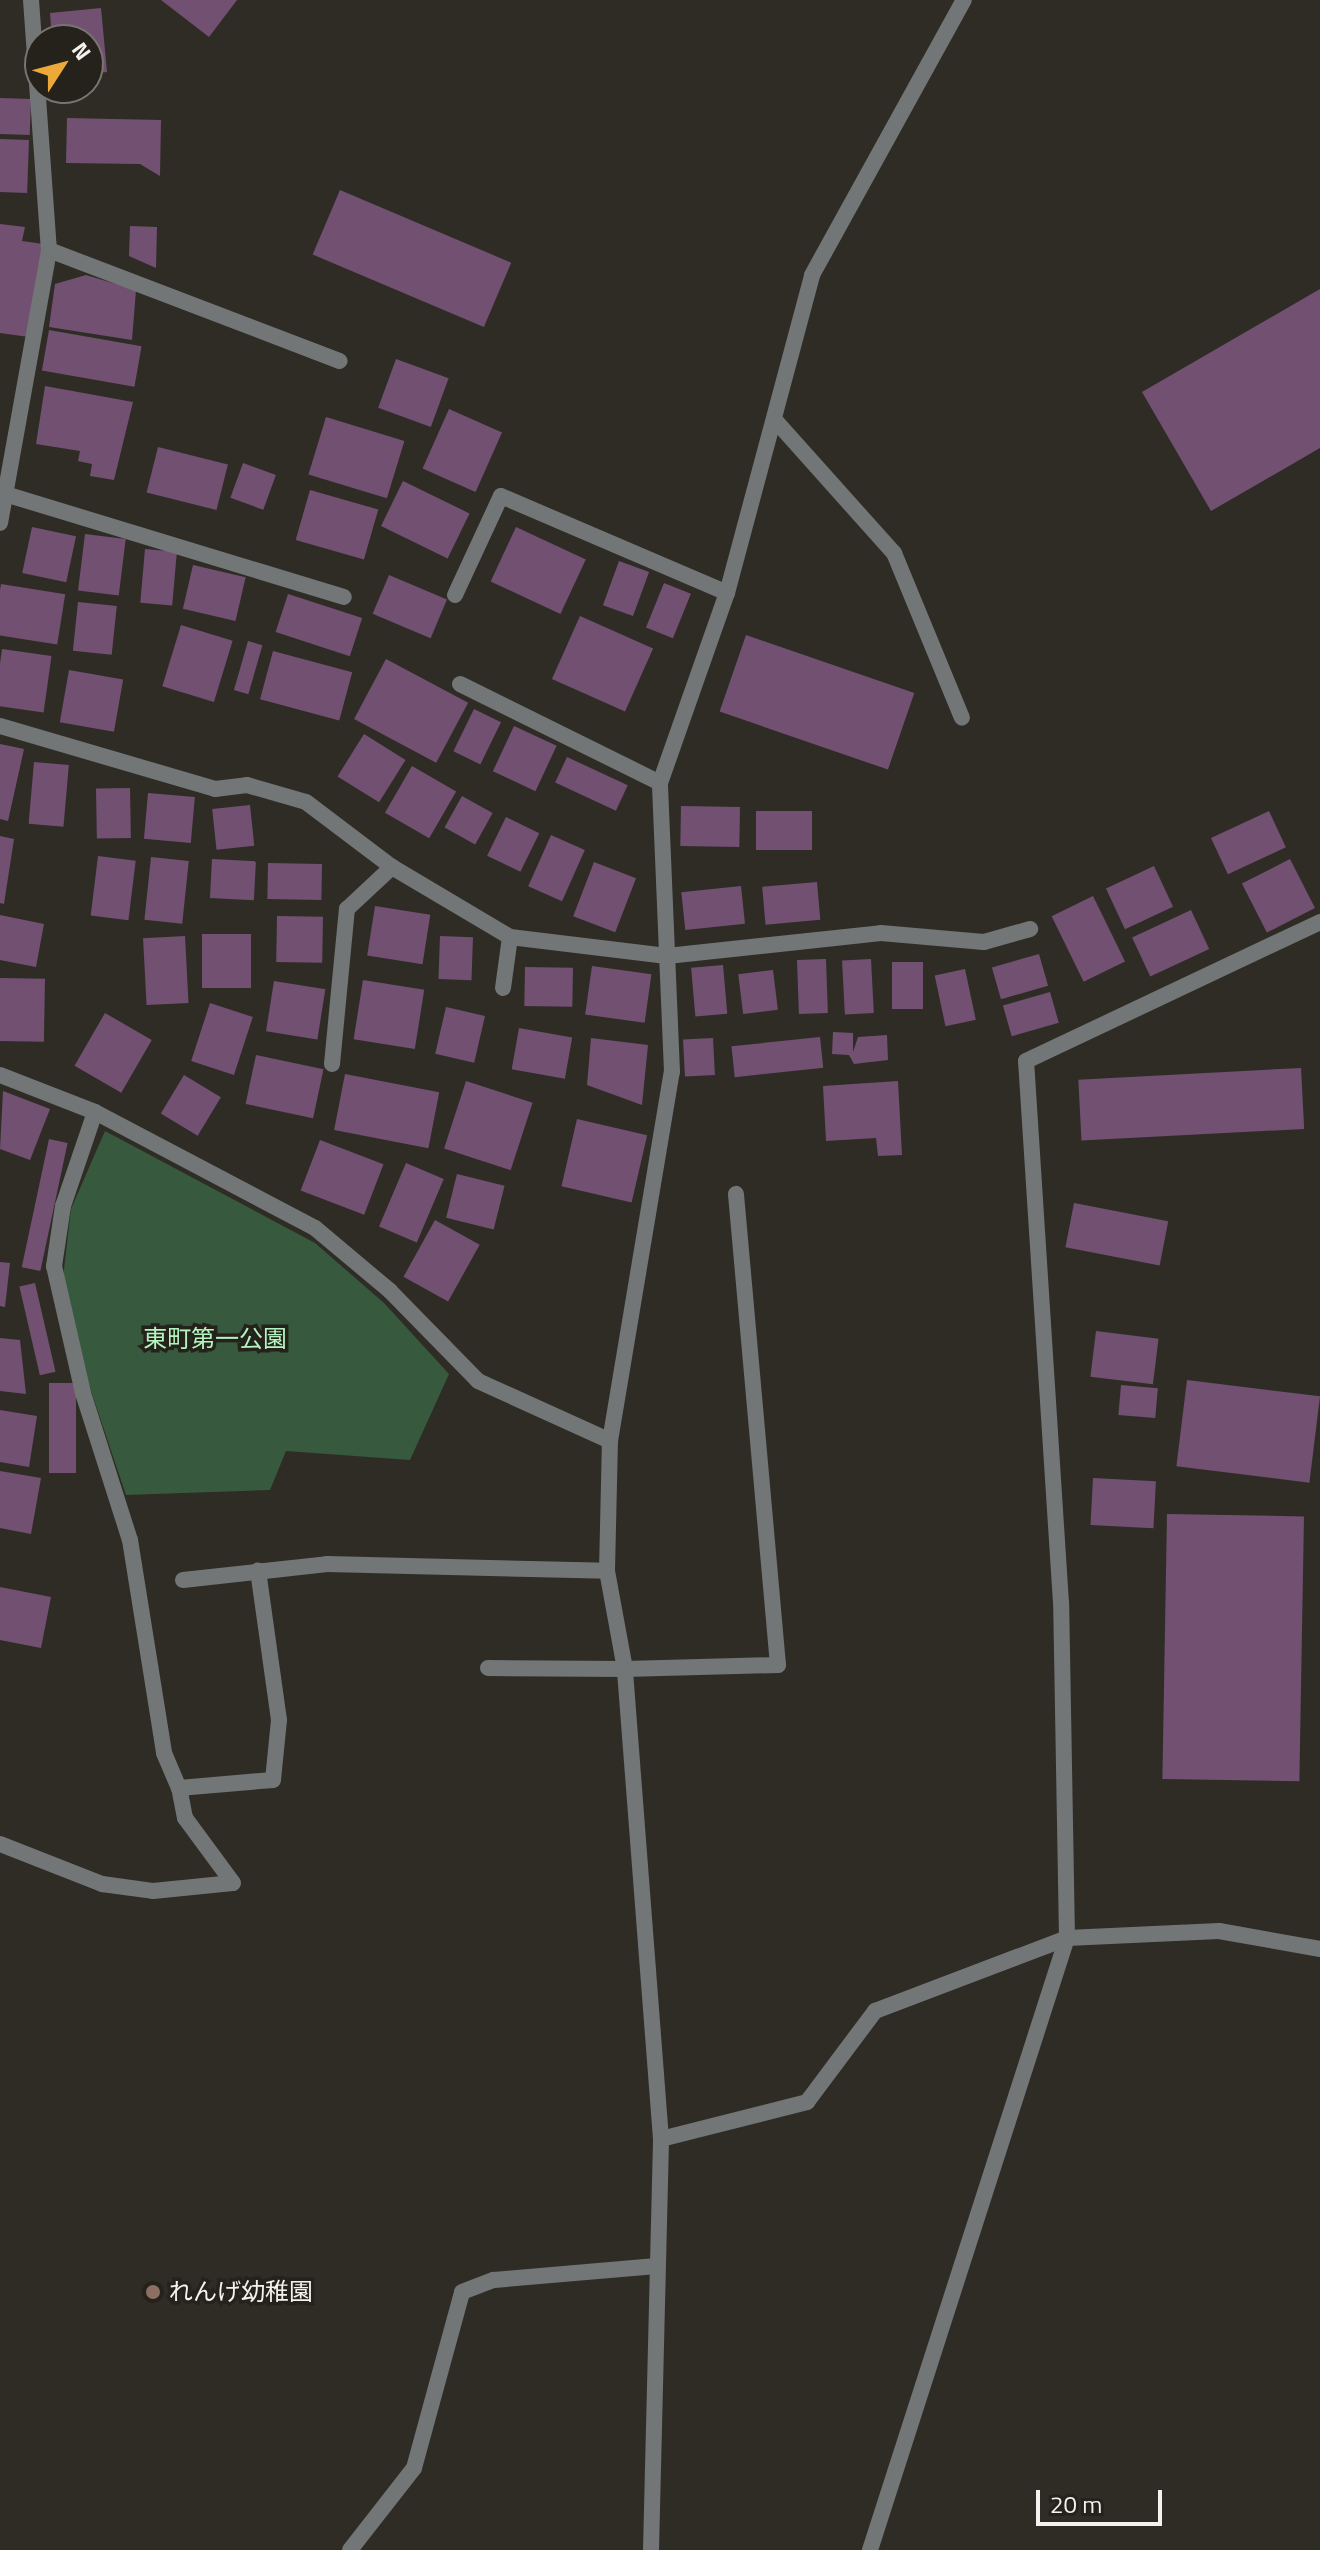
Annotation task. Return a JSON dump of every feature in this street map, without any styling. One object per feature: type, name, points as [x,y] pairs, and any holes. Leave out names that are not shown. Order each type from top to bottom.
[{"type":"street","points":[[1,517],[49,250],[31,0]]},
{"type":"street","points":[[651,2550],[661,2139],[625,1669],[607,1571],[610,1441],[672,1072],[660,783],[727,593],[812,275],[964,0]]},
{"type":"street","points":[[49,250],[340,361]]},
{"type":"street","points":[[774,419],[894,553],[962,718]]},
{"type":"street","points":[[5,494],[344,597]]},
{"type":"street","points":[[455,595],[501,496],[727,593]]},
{"type":"street","points":[[460,684],[660,783]]},
{"type":"street","points":[[0,726],[215,789],[247,785],[306,802],[392,867],[510,937],[667,956],[881,933],[984,942],[1030,929]]},
{"type":"street","points":[[332,1064],[347,909],[392,867]]},
{"type":"street","points":[[870,2550],[1067,1938],[1061,1603],[1026,1061],[1320,922]]},
{"type":"street","points":[[503,988],[510,937]]},
{"type":"street","points":[[0,1075],[95,1112],[315,1228],[390,1291],[478,1381],[610,1441]]},
{"type":"street","points":[[0,1844],[102,1884],[153,1891],[233,1883],[185,1818],[179,1788],[164,1753],[130,1540],[83,1393],[54,1266],[63,1206],[95,1112]]},
{"type":"street","points":[[488,1668],[625,1669],[778,1665],[736,1194]]},
{"type":"street","points":[[183,1580],[327,1564],[607,1571]]},
{"type":"street","points":[[179,1788],[273,1780],[279,1720],[258,1570]]},
{"type":"street","points":[[661,2139],[807,2102],[875,2011],[1067,1938],[1219,1931],[1320,1949]]},
{"type":"street","points":[[350,2550],[414,2468],[462,2292],[494,2280],[656,2266]]},
{"type":"green space","name":"東町第一公園","points":[[105,1131],[315,1243],[384,1303],[449,1374],[410,1460],[286,1451],[270,1490],[126,1495],[74,1340],[63,1278],[71,1209]]},
{"type":"building","points":[[161,0],[237,0],[209,37]]},
{"type":"building","points":[[101,8],[102,24],[51,24],[50,13]]},
{"type":"building","points":[[104,40],[107,72],[104,72]]},
{"type":"building","points":[[0,98],[24,99],[24,104],[31,104],[30,135],[0,134]]},
{"type":"building","points":[[67,118],[161,120],[160,176],[140,164],[66,163]]},
{"type":"building","points":[[0,139],[29,140],[27,193],[0,192]]},
{"type":"building","points":[[340,190],[511,263],[484,327],[313,254]]},
{"type":"building","points":[[0,224],[25,227],[22,241],[43,244],[29,337],[0,333]]},
{"type":"building","points":[[130,226],[157,227],[156,268],[129,256]]},
{"type":"building","points":[[86,275],[136,290],[132,340],[49,327],[55,284]]},
{"type":"building","points":[[1320,289],[1320,448],[1211,511],[1142,392]]},
{"type":"building","points":[[49,330],[142,346],[134,387],[42,370]]},
{"type":"building","points":[[396,359],[449,378],[431,427],[378,408]]},
{"type":"building","points":[[45,386],[133,402],[114,480],[90,476],[92,464],[78,461],[80,451],[36,444]]},
{"type":"building","points":[[449,409],[502,433],[476,492],[423,468]]},
{"type":"building","points":[[326,417],[404,441],[387,498],[308,474]]},
{"type":"building","points":[[158,447],[228,464],[216,510],[147,493]]},
{"type":"building","points":[[243,463],[276,475],[263,510],[230,498]]},
{"type":"building","points":[[403,481],[470,513],[448,558],[381,526]]},
{"type":"building","points":[[310,490],[378,510],[364,560],[296,540]]},
{"type":"building","points":[[32,527],[76,536],[66,582],[22,573]]},
{"type":"building","points":[[516,527],[586,560],[560,614],[491,581]]},
{"type":"building","points":[[85,534],[126,539],[119,596],[78,591]]},
{"type":"building","points":[[145,549],[177,552],[172,606],[140,603]]},
{"type":"building","points":[[619,561],[649,572],[633,616],[603,605]]},
{"type":"building","points":[[193,565],[246,577],[235,621],[183,609]]},
{"type":"building","points":[[389,575],[447,600],[431,638],[373,614]]},
{"type":"building","points":[[664,583],[691,594],[673,638],[646,628]]},
{"type":"building","points":[[1,584],[65,594],[57,645],[0,635]]},
{"type":"building","points":[[288,594],[362,618],[350,656],[276,632]]},
{"type":"building","points":[[78,602],[117,606],[112,655],[73,651]]},
{"type":"building","points":[[580,616],[653,649],[625,712],[552,679]]},
{"type":"building","points":[[181,625],[233,641],[214,702],[162,686]]},
{"type":"building","points":[[746,635],[914,693],[888,770],[720,712]]},
{"type":"building","points":[[248,641],[262,645],[248,694],[234,690]]},
{"type":"building","points":[[2,649],[52,656],[44,712],[0,706]]},
{"type":"building","points":[[273,651],[352,672],[339,721],[260,699]]},
{"type":"building","points":[[386,659],[468,703],[436,763],[354,719]]},
{"type":"building","points":[[69,670],[123,680],[114,732],[60,722]]},
{"type":"building","points":[[474,709],[501,722],[480,764],[453,751]]},
{"type":"building","points":[[514,726],[557,746],[535,791],[493,771]]},
{"type":"building","points":[[364,734],[406,760],[379,802],[338,776]]},
{"type":"building","points":[[0,744],[24,749],[8,821],[0,819]]},
{"type":"building","points":[[567,757],[628,785],[616,811],[555,782]]},
{"type":"building","points":[[34,762],[69,765],[63,827],[29,824]]},
{"type":"building","points":[[412,766],[456,792],[429,838],[385,813]]},
{"type":"building","points":[[130,788],[131,838],[97,839],[96,789]]},
{"type":"building","points":[[148,793],[195,797],[191,843],[144,839]]},
{"type":"building","points":[[462,796],[493,813],[475,844],[445,827]]},
{"type":"building","points":[[250,805],[254,846],[216,850],[212,809]]},
{"type":"building","points":[[681,806],[740,807],[739,847],[680,846]]},
{"type":"building","points":[[756,811],[812,811],[812,850],[756,850]]},
{"type":"building","points":[[1269,811],[1286,847],[1228,874],[1211,838]]},
{"type":"building","points":[[506,817],[539,833],[520,872],[487,856]]},
{"type":"building","points":[[551,835],[585,850],[562,901],[528,886]]},
{"type":"building","points":[[0,836],[14,839],[4,904],[0,903]]},
{"type":"building","points":[[98,856],[136,861],[128,920],[91,916]]},
{"type":"building","points":[[151,857],[189,861],[182,924],[144,920]]},
{"type":"building","points":[[212,859],[256,861],[254,900],[210,898]]},
{"type":"building","points":[[1290,859],[1315,908],[1267,933],[1242,884]]},
{"type":"building","points":[[594,862],[636,878],[615,932],[573,916]]},
{"type":"building","points":[[268,863],[322,864],[321,900],[267,899]]},
{"type":"building","points":[[1154,866],[1173,907],[1125,929],[1106,888]]},
{"type":"building","points":[[817,882],[820,920],[766,925],[762,887]]},
{"type":"building","points":[[741,886],[745,924],[685,930],[681,892]]},
{"type":"building","points":[[1093,896],[1125,962],[1084,982],[1052,916]]},
{"type":"building","points":[[375,906],[430,915],[422,964],[367,955]]},
{"type":"building","points":[[1191,910],[1209,949],[1150,976],[1132,937]]},
{"type":"building","points":[[0,915],[44,924],[36,967],[0,960]]},
{"type":"building","points":[[277,916],[323,917],[322,963],[276,962]]},
{"type":"building","points":[[202,934],[251,934],[251,988],[202,988]]},
{"type":"building","points":[[185,936],[189,1003],[147,1005],[143,938]]},
{"type":"building","points":[[440,936],[473,937],[471,980],[438,979]]},
{"type":"building","points":[[1039,954],[1048,986],[1001,999],[992,968]]},
{"type":"building","points":[[826,959],[828,1013],[799,1014],[797,960]]},
{"type":"building","points":[[871,959],[874,1013],[845,1014],[842,961]]},
{"type":"building","points":[[892,962],[923,962],[923,1009],[892,1009]]},
{"type":"building","points":[[723,965],[727,1014],[695,1017],[691,968]]},
{"type":"building","points":[[592,966],[651,974],[645,1023],[585,1015]]},
{"type":"building","points":[[525,967],[573,968],[572,1007],[524,1006]]},
{"type":"building","points":[[965,969],[976,1020],[945,1026],[935,975]]},
{"type":"building","points":[[773,970],[778,1010],[743,1014],[738,974]]},
{"type":"building","points":[[0,978],[45,979],[44,1042],[0,1041]]},
{"type":"building","points":[[363,980],[424,990],[415,1049],[354,1039]]},
{"type":"building","points":[[274,981],[325,989],[317,1040],[266,1031]]},
{"type":"building","points":[[1050,992],[1059,1023],[1012,1036],[1003,1006]]},
{"type":"building","points":[[210,1003],[253,1017],[234,1075],[191,1061]]},
{"type":"building","points":[[446,1007],[485,1016],[474,1063],[435,1054]]},
{"type":"building","points":[[105,1013],[152,1040],[121,1093],[75,1066]]},
{"type":"building","points":[[519,1028],[572,1037],[565,1079],[512,1069]]},
{"type":"building","points":[[833,1032],[853,1033],[853,1052],[858,1037],[887,1035],[888,1060],[854,1064],[849,1055],[832,1054]]},
{"type":"building","points":[[820,1037],[823,1068],[735,1077],[731,1046]]},
{"type":"building","points":[[591,1038],[648,1045],[642,1105],[587,1085]]},
{"type":"building","points":[[713,1038],[715,1075],[685,1077],[683,1040]]},
{"type":"building","points":[[256,1055],[323,1069],[313,1118],[246,1104]]},
{"type":"building","points":[[1301,1068],[1304,1129],[1081,1141],[1078,1080]]},
{"type":"building","points":[[345,1074],[439,1092],[428,1148],[334,1130]]},
{"type":"building","points":[[184,1075],[221,1097],[198,1136],[161,1114]]},
{"type":"building","points":[[466,1081],[533,1103],[511,1170],[444,1149]]},
{"type":"building","points":[[898,1081],[902,1155],[878,1156],[876,1138],[826,1141],[823,1086]]},
{"type":"building","points":[[3,1091],[50,1109],[30,1160],[0,1149]]},
{"type":"building","points":[[577,1119],[647,1135],[632,1202],[561,1186]]},
{"type":"building","points":[[49,1139],[68,1143],[40,1271],[22,1267]]},
{"type":"building","points":[[320,1140],[383,1164],[364,1215],[301,1190]]},
{"type":"building","points":[[406,1163],[444,1179],[417,1243],[379,1227]]},
{"type":"building","points":[[457,1174],[505,1186],[494,1230],[446,1218]]},
{"type":"building","points":[[1074,1203],[1168,1221],[1160,1265],[1065,1247]]},
{"type":"building","points":[[435,1220],[480,1245],[448,1302],[403,1277]]},
{"type":"building","points":[[0,1262],[10,1263],[5,1307],[0,1306]]},
{"type":"building","points":[[35,1283],[55,1372],[40,1375],[19,1287]]},
{"type":"building","points":[[1096,1331],[1159,1339],[1153,1384],[1090,1377]]},
{"type":"building","points":[[0,1338],[20,1340],[26,1394],[0,1391]]},
{"type":"building","points":[[1187,1380],[1320,1396],[1309,1483],[1176,1466]]},
{"type":"building","points":[[49,1383],[76,1383],[76,1473],[49,1473]]},
{"type":"building","points":[[1121,1385],[1158,1388],[1155,1418],[1118,1415]]},
{"type":"building","points":[[0,1410],[37,1416],[29,1467],[0,1462]]},
{"type":"building","points":[[0,1471],[41,1478],[31,1534],[0,1528]]},
{"type":"building","points":[[1093,1478],[1156,1481],[1153,1528],[1091,1525]]},
{"type":"building","points":[[1167,1514],[1304,1516],[1299,1781],[1162,1779]]},
{"type":"building","points":[[0,1587],[51,1597],[41,1648],[0,1640]]},
{"type":"place","name":"れんげ幼稚園","points":[[153,2292]]}]
